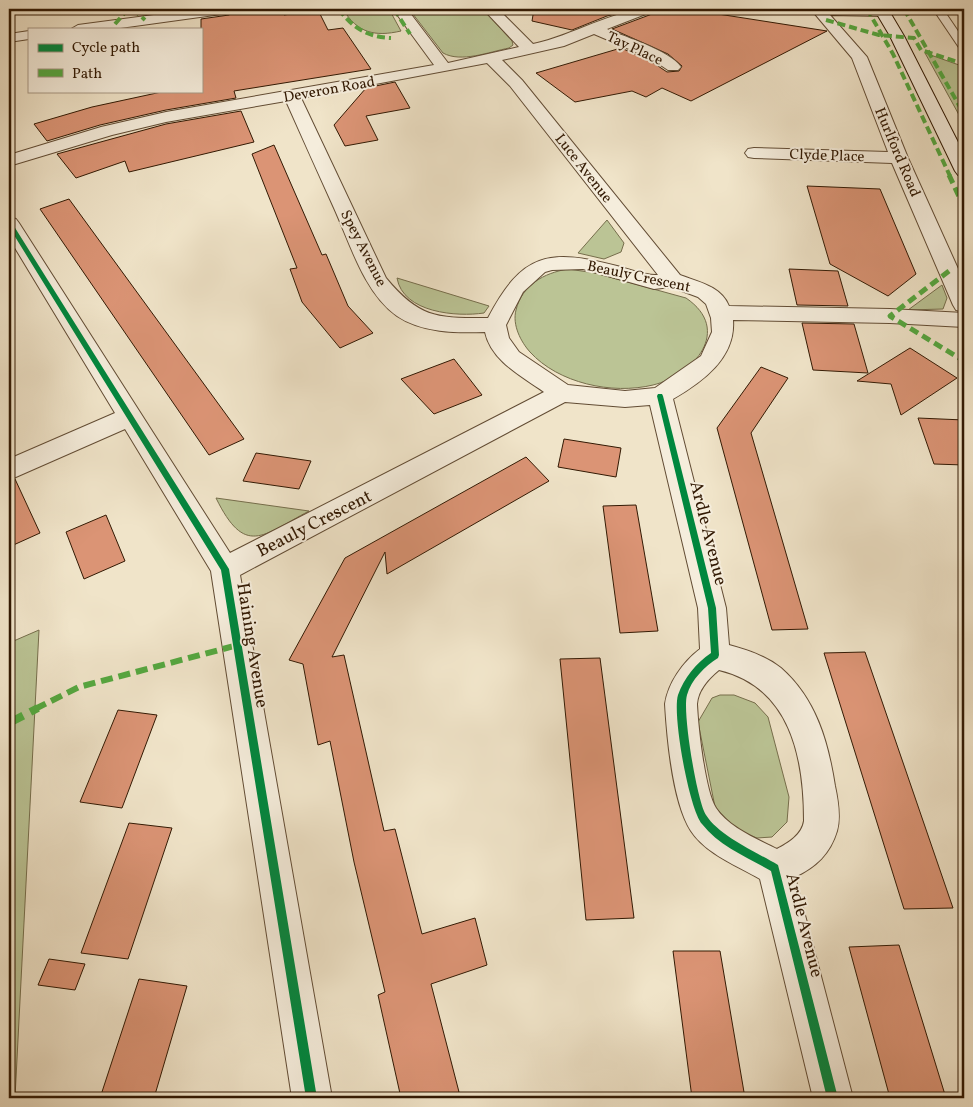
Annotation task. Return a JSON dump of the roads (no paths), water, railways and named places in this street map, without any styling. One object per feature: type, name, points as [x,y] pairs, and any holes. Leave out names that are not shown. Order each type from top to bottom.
[{"type":"street","points":[[85,28],[209,10],[229,9]]},
{"type":"street","points":[[400,9],[444,68]]},
{"type":"street","points":[[490,9],[529,50]]},
{"type":"street","name":"Deveron Road","points":[[9,161],[107,131],[166,117],[492,59],[559,43],[646,9]]},
{"type":"street","points":[[784,9],[882,11],[897,36],[964,171]]},
{"type":"street","name":"Hurlford Road","points":[[818,9],[859,57],[899,158],[964,305]]},
{"type":"street","name":"Tay Place","points":[[596,30],[655,55],[673,67]]},
{"type":"street","points":[[9,38],[28,35]]},
{"type":"street","name":"Luce Avenue","points":[[492,59],[516,83],[673,280]]},
{"type":"street","name":"Spey Avenue","points":[[291,95],[377,280],[394,302],[413,316],[446,325],[495,326]]},
{"type":"street","name":"Clyde Place","points":[[754,152],[899,158]]},
{"type":"street","name":"Haining Avenue","points":[[9,223],[19,259],[130,417],[225,569],[312,1098]]},
{"type":"street","name":"Beauly Crescent","points":[[495,326],[516,285],[527,274],[547,264],[583,264],[654,282],[673,280],[705,292],[716,301],[720,313]]},
{"type":"street","points":[[495,326],[498,340],[511,357],[562,393],[625,399],[660,396],[682,383],[710,361],[723,332],[720,313],[890,316],[964,320]]},
{"type":"street","name":"Beauly Crescent","points":[[225,569],[562,393]]},
{"type":"street","name":"Ardle Avenue","points":[[660,396],[712,608],[715,655]]},
{"type":"street","points":[[9,470],[130,417]]},
{"type":"street","name":"Ardle Avenue","points":[[775,868],[797,859],[809,847],[820,829],[817,774],[804,723],[787,697],[764,673],[737,661],[715,655],[701,664],[681,698],[691,783],[703,818],[727,840],[775,868],[832,1098]]},
{"type":"lane","points":[[938,9],[964,46]]}]
